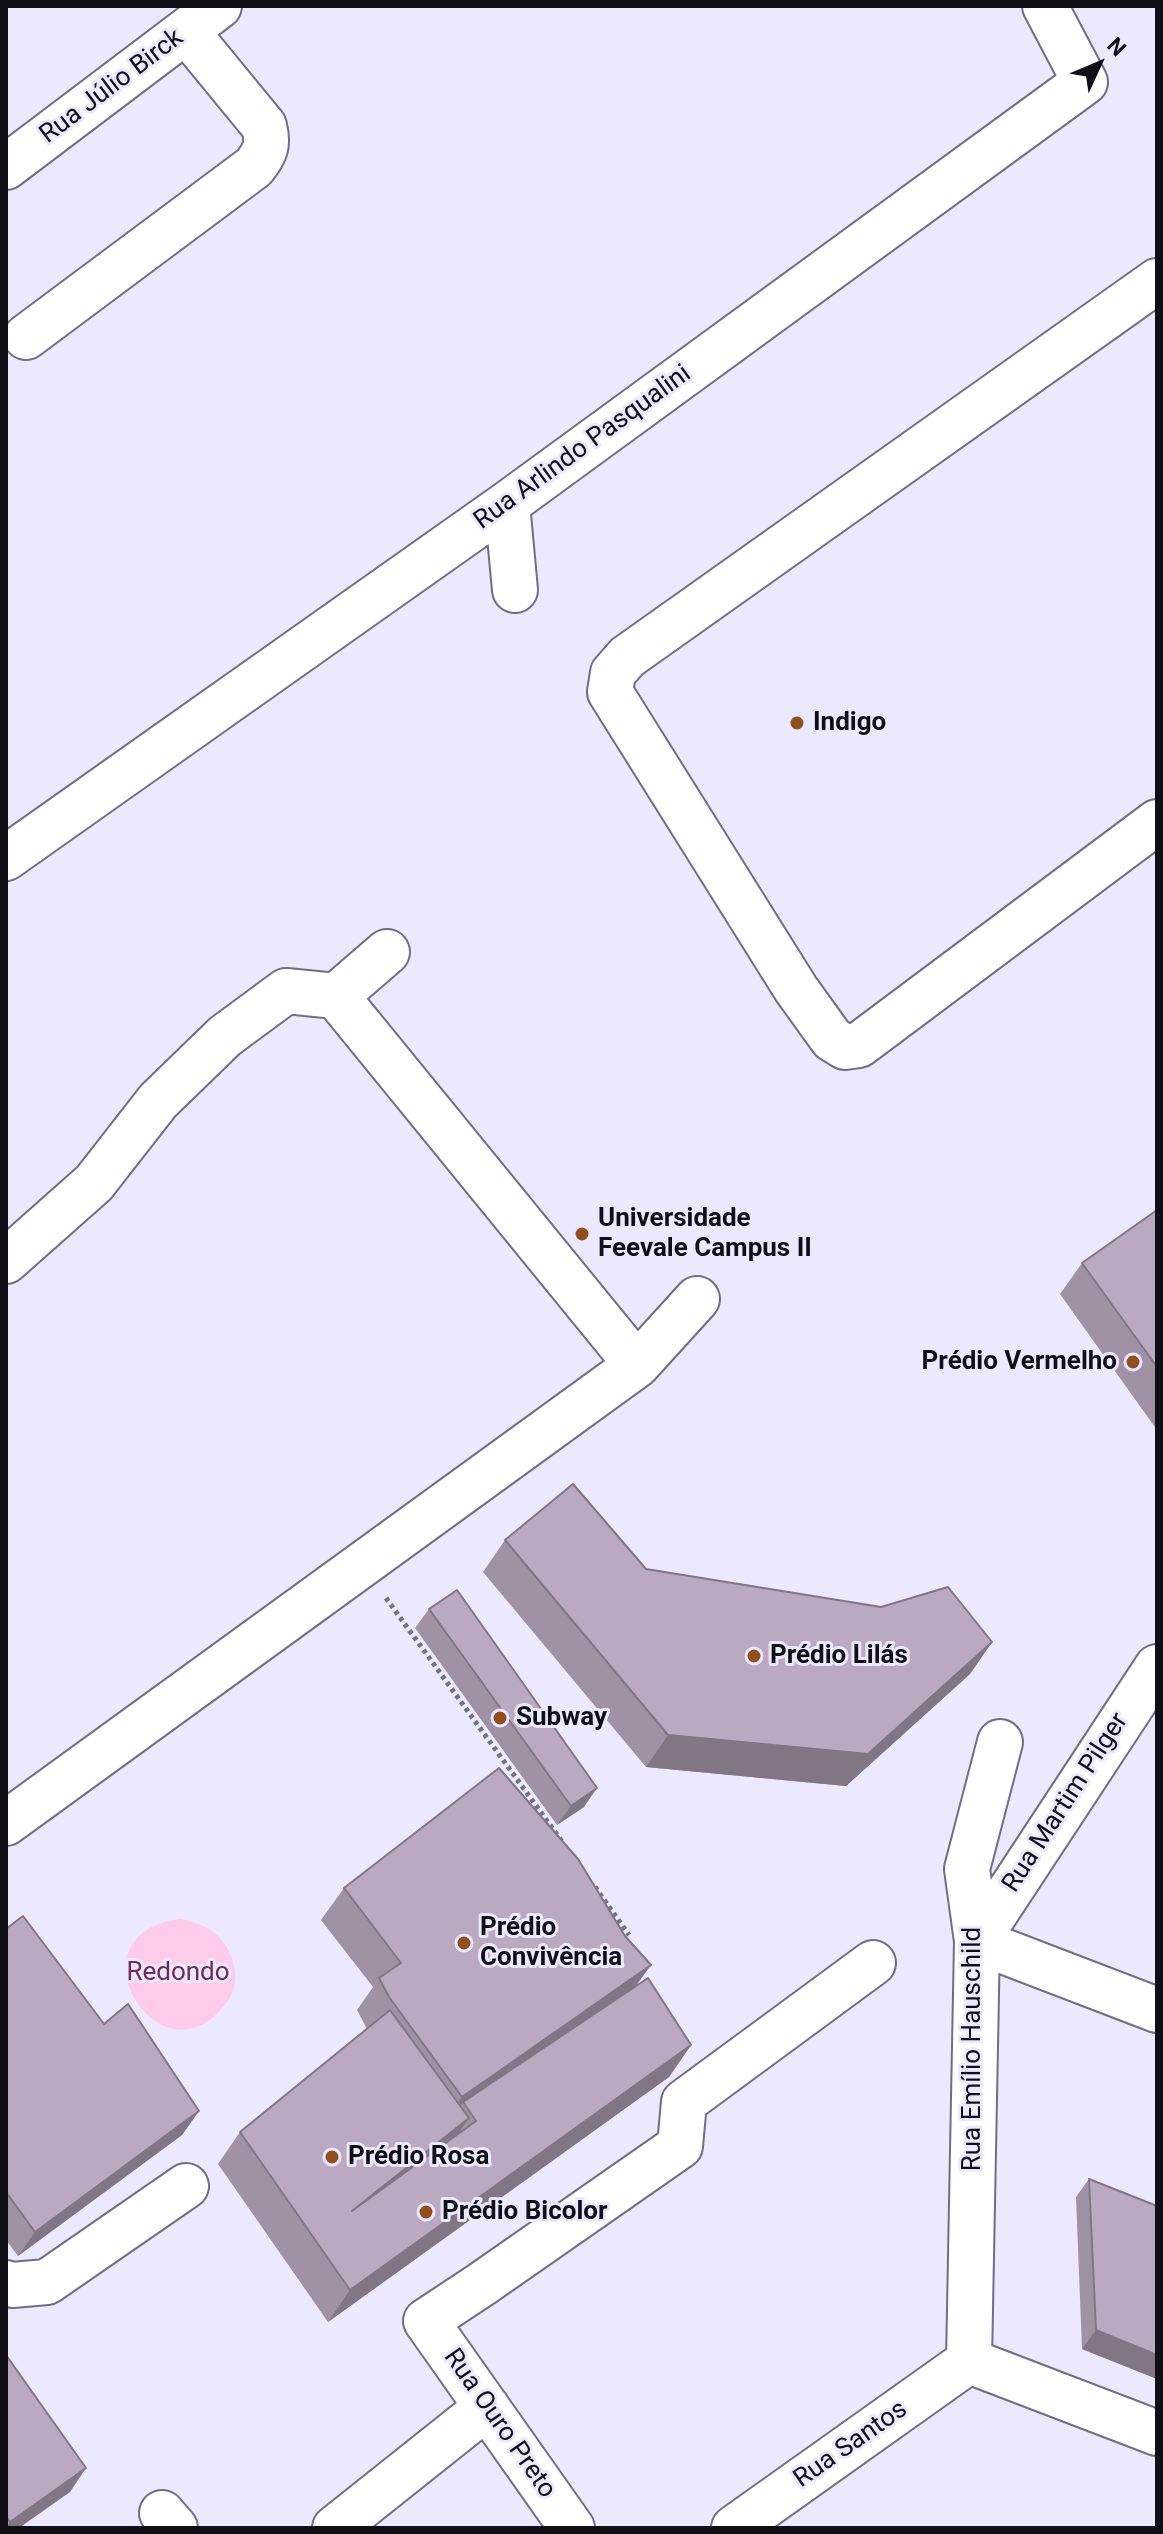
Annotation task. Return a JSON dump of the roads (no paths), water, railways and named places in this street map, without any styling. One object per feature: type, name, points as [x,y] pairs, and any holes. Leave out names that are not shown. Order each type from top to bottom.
[{"type":"street","name":"Rua Arlindo Pasqualini","points":[[6,858],[507,504],[1085,82],[1045,6]]},
{"type":"street","points":[[26,337],[254,167],[266,152],[264,126],[203,18]]},
{"type":"street","name":"Rua Júlio Birck","points":[[6,167],[203,18]]},
{"type":"street","points":[[1157,281],[627,657],[613,673],[610,692],[796,989],[832,1039],[845,1047],[859,1045],[1157,822]]},
{"type":"street","points":[[507,504],[515,590]]},
{"type":"street","points":[[336,996],[387,952]]},
{"type":"street","points":[[6,1261],[94,1183],[158,1101],[225,1036],[286,991],[336,996],[637,1365]]},
{"type":"street","points":[[6,1823],[637,1365],[697,1299]]},
{"type":"street","name":"Rua Martim Pilger","points":[[977,1941],[1157,1667]]},
{"type":"street","name":"Rua Emílio Hauschild","points":[[969,2361],[977,1941],[967,1869],[1000,1742]]},
{"type":"street","points":[[977,1941],[1157,2010]]},
{"type":"street","name":"Rua Ouro Preto","points":[[572,2528],[426,2321],[680,2146],[684,2102],[873,1963]]},
{"type":"street","points":[[6,2283],[47,2282],[186,2186]]},
{"type":"street","points":[[969,2361],[1157,2433]]},
{"type":"street","name":"Rua Santos","points":[[734,2528],[969,2361]]},
{"type":"street","points":[[335,2528],[487,2407]]},
{"type":"place","name":"Indigo","points":[[797,723]]},
{"type":"place","name":"Universidade Feevale Campus II","points":[[582,1234]]},
{"type":"place","name":"Prédio Vermelho","points":[[1133,1362]]},
{"type":"place","name":"Prédio Lilás","points":[[754,1656]]},
{"type":"place","name":"Subway","points":[[500,1718]]},
{"type":"place","name":"Prédio Convivência","points":[[464,1943]]},
{"type":"place","name":"Prédio Rosa","points":[[332,2157]]},
{"type":"place","name":"Prédio Bicolor","points":[[426,2212]]},
{"type":"park label","name":"Redondo","points":[[178,1973]]}]
